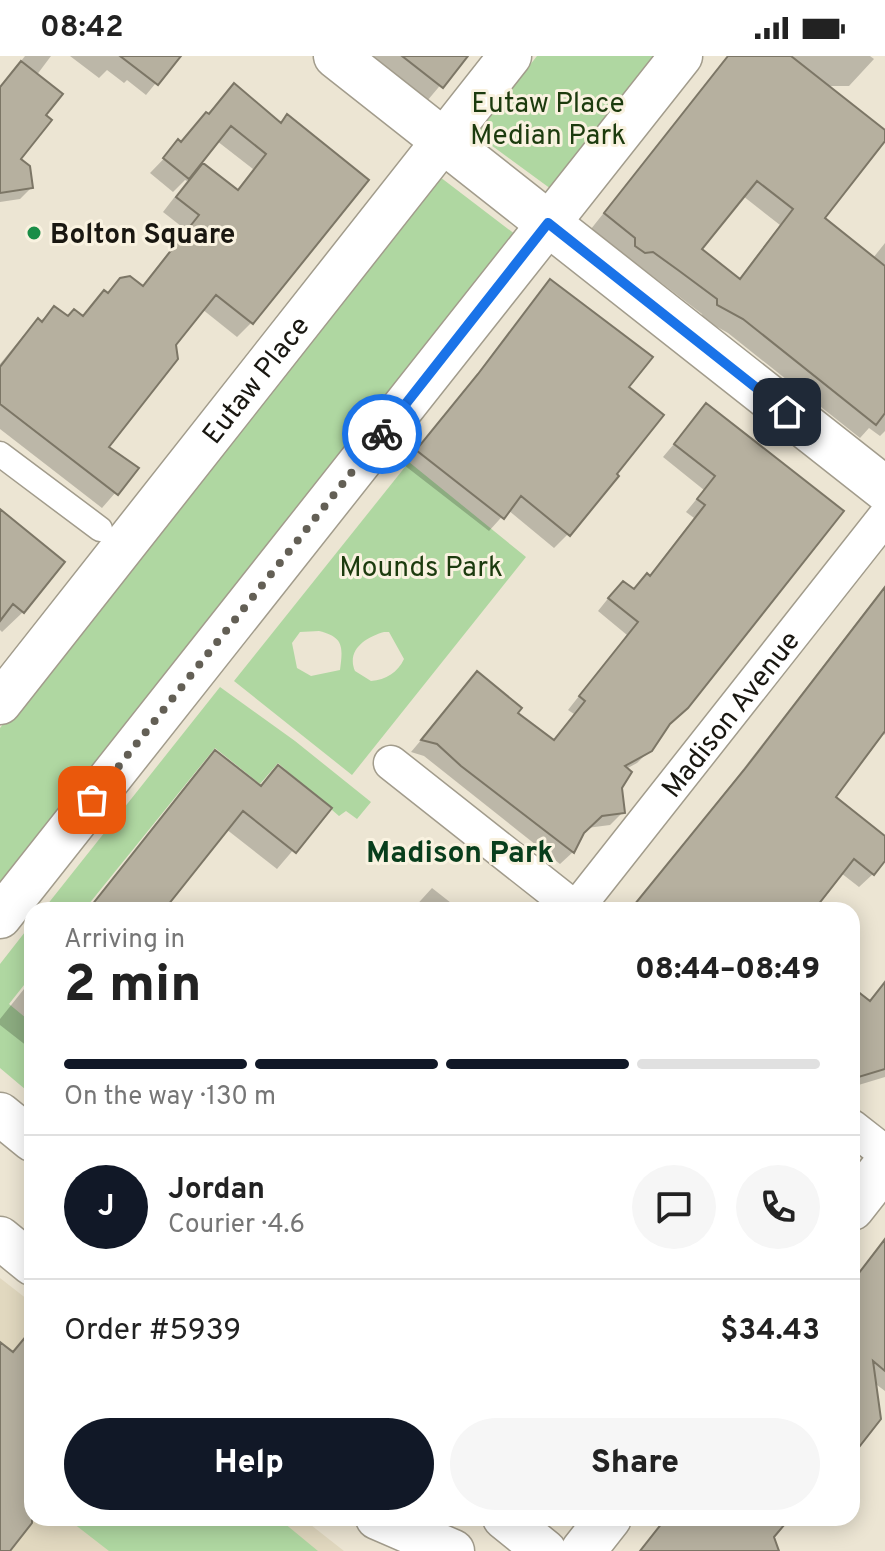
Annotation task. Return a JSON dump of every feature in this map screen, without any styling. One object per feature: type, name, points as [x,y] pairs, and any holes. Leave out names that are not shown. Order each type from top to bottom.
[{"type":"main road","points":[[336,56],[885,489]]},
{"type":"main road","points":[[860,1198],[885,1166]]},
{"type":"main road","points":[[583,1551],[603,1526]]},
{"type":"street","name":"Eutaw Place","points":[[0,703],[510,56]]},
{"type":"street","points":[[0,917],[681,56]]},
{"type":"street","points":[[0,454],[100,529]]},
{"type":"street","name":"Madison Avenue","points":[[582,902],[885,517]]},
{"type":"street","points":[[391,763],[566,902]]},
{"type":"street","points":[[0,1114],[24,1134]]},
{"type":"street","points":[[860,1133],[885,1153]]},
{"type":"street","points":[[0,1238],[24,1258]]},
{"type":"street","points":[[358,1526],[388,1551]]},
{"type":"street","points":[[395,1526],[453,1551]]},
{"type":"street","points":[[514,1526],[545,1551]]},
{"type":"shaded area","points":[[0,1278],[24,1297],[24,1526],[312,1526],[344,1551],[0,1551]]},
{"type":"green space","name":"Eutaw Place Median Park","points":[[537,56],[657,56],[551,189],[476,134]]},
{"type":"green space","name":"Eutaw Place Median Park","points":[[440,177],[520,238],[0,884],[0,728]]},
{"type":"green space","name":"Mounds Park","points":[[409,462],[526,557],[352,775],[234,681]],"holes":[[[319,631],[333,636],[340,644],[340,670],[311,676],[297,668],[292,643],[300,632]],[[389,632],[404,659],[391,674],[371,681],[355,671],[353,657],[365,641]]]},
{"type":"green space","points":[[220,687],[295,741],[371,802],[357,819],[346,811],[339,816],[278,763],[260,784],[215,748],[90,902],[49,902]]},
{"type":"green space","points":[[24,933],[24,985],[9,1004],[24,1016],[24,1088],[0,1068],[0,964]]},
{"type":"green space","points":[[77,1526],[288,1526],[318,1551],[109,1551]]},
{"type":"building","points":[[120,56],[181,56],[158,85]]},
{"type":"building","points":[[402,56],[468,56],[443,88]]},
{"type":"building","points":[[728,56],[791,56],[885,130],[885,141],[825,218],[885,266],[885,413],[876,425],[743,319],[717,305],[717,299],[678,270],[653,252],[645,253],[635,246],[635,238],[604,213]],"holes":[[[757,181],[793,209],[740,279],[702,249]]]},
{"type":"building","points":[[21,61],[63,94],[46,115],[52,120],[21,159],[30,166],[33,188],[0,193],[0,87]]},
{"type":"building","points":[[234,83],[281,123],[287,114],[369,180],[253,324],[216,295],[176,345],[178,359],[109,447],[139,468],[118,495],[0,404],[0,367],[38,318],[42,322],[54,306],[68,316],[74,309],[83,316],[104,290],[108,293],[120,278],[130,276],[143,286],[199,215],[176,197],[203,163],[238,190],[266,154],[231,126],[189,179],[163,158],[206,112],[209,114]]},
{"type":"building","points":[[550,279],[653,357],[629,387],[664,415],[570,536],[521,496],[504,519],[416,450]]},
{"type":"building","points":[[706,403],[844,511],[688,708],[670,724],[652,751],[625,766],[632,772],[622,788],[625,813],[602,816],[584,833],[574,853],[437,744],[421,740],[477,671],[522,708],[518,713],[554,740],[585,701],[579,696],[638,622],[608,598],[623,581],[634,589],[647,573],[650,576],[705,505],[697,499],[715,476],[674,444]]},
{"type":"building","points":[[0,509],[65,562],[24,613],[13,604],[0,621]]},
{"type":"building","points":[[885,587],[885,731],[836,797],[885,836],[885,861],[874,875],[854,859],[820,902],[637,902],[744,770]]},
{"type":"building","points":[[215,750],[261,786],[278,765],[332,808],[296,853],[243,811],[170,902],[94,902]]},
{"type":"building","points":[[885,982],[885,1069],[860,1077],[860,993],[870,1001]]},
{"type":"building","points":[[885,1239],[885,1371],[873,1361],[881,1419],[860,1446],[860,1272]]},
{"type":"building","points":[[24,1339],[24,1526],[30,1526],[10,1551],[0,1551],[0,1342],[13,1352]]},
{"type":"building","points":[[660,1526],[783,1526],[774,1537],[779,1551],[640,1551]]},
{"type":"way so far","points":[[92,800],[382,434]]},
{"type":"place","name":"Bolton Square","points":[[34,233]]},
{"type":"district","name":"Madison Park","points":[[460,852]]},
{"type":"route","points":[[382,434],[548,223],[787,412]]}]
